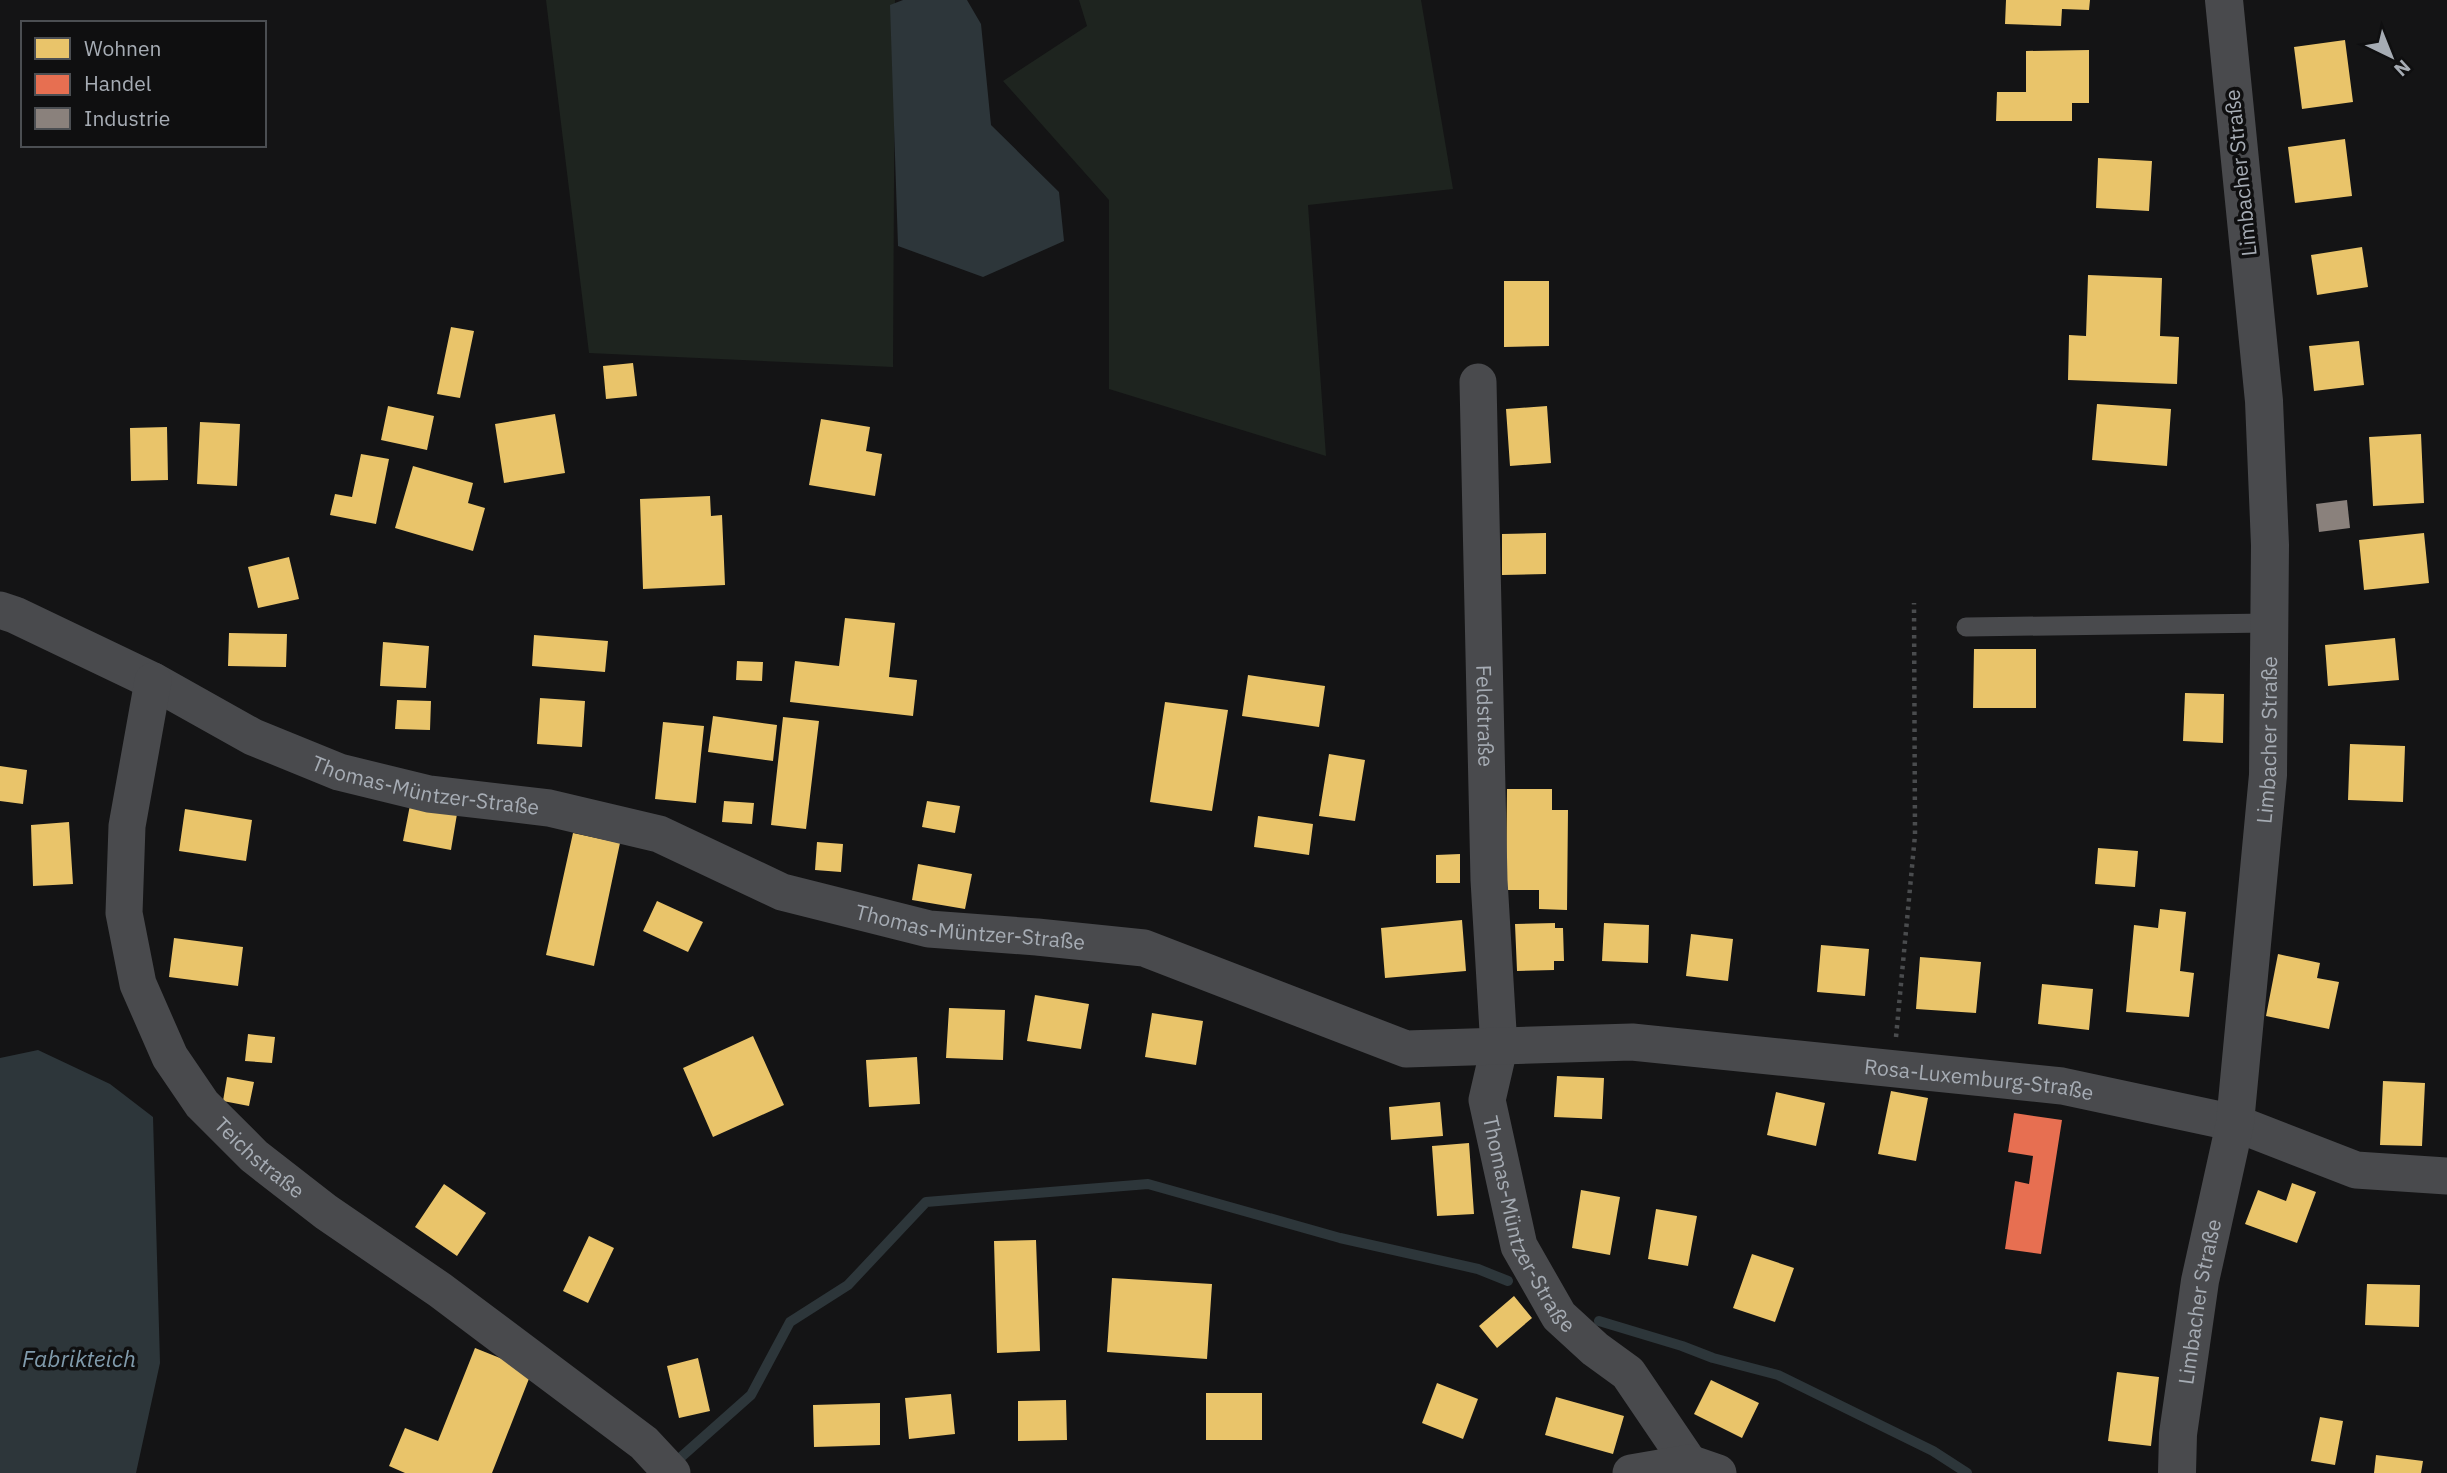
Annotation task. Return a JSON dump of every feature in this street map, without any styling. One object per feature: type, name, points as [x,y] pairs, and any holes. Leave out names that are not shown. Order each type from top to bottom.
[{"type":"street","name":"Limbacher Straße","points":[[2177,1473],[2178,1434],[2200,1281],[2235,1124],[2268,775],[2270,545],[2264,401],[2224,0]]},
{"type":"street","name":"Feldstraße","points":[[1478,382],[1489,880],[1499,1048]]},
{"type":"street","name":"Thomas-Müntzer-Straße","points":[[0,610],[153,681],[253,737],[340,772],[429,794],[549,808],[659,834],[782,892],[929,929],[1144,948],[1406,1049],[1499,1048],[1487,1100],[1518,1246],[1559,1317],[1595,1349],[1628,1373],[1703,1468]]},
{"type":"street","name":"Teichstraße","points":[[153,681],[127,826],[124,913],[138,984],[170,1057],[202,1104],[254,1156],[326,1212],[440,1290],[644,1443],[672,1473]]},
{"type":"street","name":"Rosa-Luxemburg-Straße","points":[[1499,1048],[1632,1042],[2062,1086],[2235,1124],[2356,1170],[2447,1176]]},
{"type":"street","points":[[1631,1473],[1703,1468]]},
{"type":"lane","points":[[1966,627],[2269,623]]},
{"type":"path","points":[[1893,1069],[1915,835],[1914,603]]},
{"type":"shaded area","points":[[546,0],[895,0],[893,367],[589,353]]},
{"type":"shaded area","points":[[1079,0],[1421,0],[1453,189],[1308,205],[1326,456],[1109,389],[1109,200],[1003,81],[1087,26]]},
{"type":"water","points":[[903,0],[967,0],[981,24],[991,125],[1059,192],[1064,241],[983,277],[898,246],[890,5]]},
{"type":"water","name":"Fabrikteich","points":[[38,1050],[110,1084],[153,1117],[160,1363],[136,1473],[0,1473],[0,1058]]},
{"type":"building: Wohnen","points":[[2006,0],[2090,0],[2089,10],[2062,9],[2061,26],[2005,24]]},
{"type":"building: Wohnen","points":[[2345,40],[2353,102],[2302,109],[2294,47]]},
{"type":"building: Wohnen","points":[[2089,50],[2089,103],[2072,103],[2072,121],[1996,121],[1997,92],[2026,92],[2026,51]]},
{"type":"building: Wohnen","points":[[2345,139],[2352,196],[2295,203],[2288,147]]},
{"type":"building: Wohnen","points":[[2098,158],[2152,161],[2149,211],[2096,208]]},
{"type":"building: Wohnen","points":[[2362,247],[2368,287],[2317,295],[2311,255]]},
{"type":"building: Wohnen","points":[[2088,275],[2162,278],[2160,336],[2179,337],[2177,384],[2068,380],[2069,335],[2086,336]]},
{"type":"building: Wohnen","points":[[1504,281],[1549,281],[1549,346],[1504,347]]},
{"type":"building: Wohnen","points":[[451,327],[474,331],[460,398],[437,394]]},
{"type":"building: Wohnen","points":[[2359,341],[2364,385],[2314,391],[2309,346]]},
{"type":"building: Wohnen","points":[[633,363],[637,396],[606,399],[603,366]]},
{"type":"building: Wohnen","points":[[2097,404],[2171,409],[2167,466],[2092,460]]},
{"type":"building: Wohnen","points":[[388,406],[434,416],[427,450],[381,440]]},
{"type":"building: Wohnen","points":[[1547,406],[1551,463],[1510,466],[1506,409]]},
{"type":"building: Wohnen","points":[[555,414],[565,473],[504,483],[495,424]]},
{"type":"building: Wohnen","points":[[821,419],[870,427],[866,451],[882,454],[875,496],[809,485]]},
{"type":"building: Wohnen","points":[[200,422],[240,424],[237,486],[197,484]]},
{"type":"building: Wohnen","points":[[167,427],[168,480],[131,481],[130,428]]},
{"type":"building: Wohnen","points":[[2421,434],[2424,503],[2373,506],[2369,437]]},
{"type":"building: Wohnen","points":[[361,454],[389,459],[376,524],[330,515],[335,494],[352,497]]},
{"type":"building: Wohnen","points":[[413,466],[473,483],[468,503],[485,508],[473,551],[395,528]]},
{"type":"building: Wohnen","points":[[710,496],[711,516],[722,515],[725,585],[643,589],[640,499]]},
{"type":"building: Wohnen","points":[[1546,533],[1546,574],[1502,575],[1502,534]]},
{"type":"building: Wohnen","points":[[2424,533],[2429,583],[2364,590],[2359,540]]},
{"type":"building: Wohnen","points":[[289,557],[299,599],[258,608],[248,567]]},
{"type":"building: Wohnen","points":[[845,618],[895,623],[889,677],[917,680],[913,716],[790,702],[795,661],[839,666]]},
{"type":"building: Wohnen","points":[[229,633],[287,634],[286,667],[228,666]]},
{"type":"building: Wohnen","points":[[534,635],[608,641],[605,672],[532,666]]},
{"type":"building: Wohnen","points":[[2395,638],[2399,680],[2328,686],[2325,645]]},
{"type":"building: Wohnen","points":[[383,642],[429,646],[426,688],[380,686]]},
{"type":"building: Wohnen","points":[[1974,649],[2036,649],[2036,708],[1973,708]]},
{"type":"building: Wohnen","points":[[737,661],[763,662],[762,681],[736,680]]},
{"type":"building: Wohnen","points":[[1248,675],[1325,686],[1319,727],[1242,716]]},
{"type":"building: Wohnen","points":[[2185,693],[2224,694],[2223,743],[2183,741]]},
{"type":"building: Wohnen","points":[[540,698],[585,701],[582,747],[537,744]]},
{"type":"building: Wohnen","points":[[397,700],[431,701],[430,730],[395,729]]},
{"type":"building: Wohnen","points":[[1165,702],[1228,710],[1212,811],[1150,802]]},
{"type":"building: Wohnen","points":[[713,716],[777,725],[773,761],[708,752]]},
{"type":"building: Wohnen","points":[[783,717],[819,721],[806,829],[771,825]]},
{"type":"building: Wohnen","points":[[663,722],[704,726],[696,803],[655,799]]},
{"type":"building: Wohnen","points":[[2350,744],[2405,746],[2403,802],[2348,800]]},
{"type":"building: Wohnen","points":[[1329,754],[1365,760],[1355,821],[1319,816]]},
{"type":"building: Wohnen","points":[[0,766],[27,770],[23,804],[0,801]]},
{"type":"building: Wohnen","points":[[1507,789],[1552,789],[1552,810],[1568,810],[1567,910],[1539,909],[1539,890],[1506,890]]},
{"type":"building: Wohnen","points":[[724,801],[754,803],[752,824],[722,822]]},
{"type":"building: Wohnen","points":[[927,801],[960,806],[955,833],[922,827]]},
{"type":"building: Wohnen","points":[[410,805],[457,814],[451,850],[403,841]]},
{"type":"building: Wohnen","points":[[185,809],[252,820],[246,861],[179,851]]},
{"type":"building: Wohnen","points":[[1258,816],[1313,824],[1309,855],[1254,847]]},
{"type":"building: Wohnen","points":[[69,822],[73,884],[33,886],[31,825]]},
{"type":"building: Wohnen","points":[[573,833],[620,843],[594,966],[546,955]]},
{"type":"building: Wohnen","points":[[817,842],[843,844],[841,872],[815,870]]},
{"type":"building: Wohnen","points":[[2098,848],[2138,851],[2135,887],[2095,884]]},
{"type":"building: Wohnen","points":[[1460,854],[1460,883],[1436,883],[1436,855]]},
{"type":"building: Wohnen","points":[[918,864],[972,874],[965,909],[912,900]]},
{"type":"building: Wohnen","points":[[657,901],[703,922],[688,952],[643,931]]},
{"type":"building: Wohnen","points":[[2160,909],[2186,912],[2180,971],[2194,973],[2189,1017],[2126,1012],[2134,925],[2158,928]]},
{"type":"building: Wohnen","points":[[1462,920],[1466,971],[1385,978],[1381,928]]},
{"type":"building: Wohnen","points":[[1555,923],[1555,928],[1563,928],[1564,961],[1554,961],[1554,970],[1517,971],[1515,924]]},
{"type":"building: Wohnen","points":[[1604,923],[1649,925],[1648,963],[1602,961]]},
{"type":"building: Wohnen","points":[[1691,934],[1733,939],[1728,981],[1686,976]]},
{"type":"building: Wohnen","points":[[174,938],[243,947],[238,986],[169,977]]},
{"type":"building: Wohnen","points":[[1821,945],[1869,949],[1865,996],[1817,992]]},
{"type":"building: Wohnen","points":[[2278,954],[2320,963],[2317,978],[2339,982],[2329,1029],[2266,1016]]},
{"type":"building: Wohnen","points":[[1920,957],[1981,962],[1976,1013],[1916,1009]]},
{"type":"building: Wohnen","points":[[2042,984],[2093,989],[2089,1030],[2038,1024]]},
{"type":"building: Wohnen","points":[[1035,995],[1089,1004],[1081,1049],[1027,1041]]},
{"type":"building: Wohnen","points":[[949,1008],[1005,1010],[1003,1060],[946,1058]]},
{"type":"building: Wohnen","points":[[1152,1013],[1203,1021],[1196,1065],[1145,1057]]},
{"type":"building: Wohnen","points":[[248,1034],[275,1037],[272,1063],[245,1061]]},
{"type":"building: Wohnen","points":[[753,1036],[784,1105],[713,1137],[683,1068]]},
{"type":"building: Wohnen","points":[[917,1057],[920,1104],[869,1107],[866,1060]]},
{"type":"building: Wohnen","points":[[1557,1076],[1604,1078],[1602,1119],[1554,1117]]},
{"type":"building: Wohnen","points":[[227,1077],[254,1082],[249,1106],[223,1101]]},
{"type":"building: Wohnen","points":[[2383,1081],[2425,1083],[2422,1146],[2380,1145]]},
{"type":"building: Wohnen","points":[[1891,1091],[1928,1098],[1916,1161],[1878,1154]]},
{"type":"building: Wohnen","points":[[1776,1092],[1825,1103],[1816,1146],[1767,1135]]},
{"type":"building: Wohnen","points":[[1440,1102],[1443,1136],[1391,1140],[1389,1107]]},
{"type":"building: Wohnen","points":[[1469,1143],[1474,1214],[1437,1216],[1432,1146]]},
{"type":"building: Wohnen","points":[[2292,1183],[2316,1192],[2297,1243],[2245,1224],[2258,1190],[2286,1201]]},
{"type":"building: Wohnen","points":[[444,1184],[486,1213],[457,1256],[415,1227]]},
{"type":"building: Wohnen","points":[[1581,1190],[1620,1197],[1610,1255],[1572,1248]]},
{"type":"building: Wohnen","points":[[1656,1209],[1697,1216],[1688,1266],[1648,1259]]},
{"type":"building: Wohnen","points":[[589,1236],[614,1248],[588,1303],[563,1291]]},
{"type":"building: Wohnen","points":[[1036,1240],[1040,1351],[997,1353],[994,1241]]},
{"type":"building: Wohnen","points":[[1752,1254],[1794,1268],[1775,1322],[1733,1308]]},
{"type":"building: Wohnen","points":[[1112,1278],[1212,1284],[1207,1359],[1107,1352]]},
{"type":"building: Wohnen","points":[[2367,1284],[2420,1285],[2419,1327],[2365,1325]]},
{"type":"building: Wohnen","points":[[1514,1296],[1532,1318],[1497,1348],[1479,1326]]},
{"type":"building: Wohnen","points":[[475,1348],[532,1371],[492,1473],[405,1473],[389,1466],[405,1428],[438,1441]]},
{"type":"building: Wohnen","points":[[698,1358],[710,1411],[679,1418],[667,1366]]},
{"type":"building: Wohnen","points":[[2117,1372],[2159,1377],[2151,1446],[2108,1441]]},
{"type":"building: Wohnen","points":[[1711,1380],[1759,1403],[1742,1438],[1694,1414]]},
{"type":"building: Wohnen","points":[[1437,1383],[1478,1399],[1463,1439],[1422,1423]]},
{"type":"building: Wohnen","points":[[1206,1393],[1262,1393],[1262,1440],[1206,1440]]},
{"type":"building: Wohnen","points":[[951,1394],[955,1434],[909,1439],[905,1398]]},
{"type":"building: Wohnen","points":[[1556,1397],[1624,1416],[1613,1454],[1545,1435]]},
{"type":"building: Wohnen","points":[[1066,1400],[1067,1440],[1018,1441],[1018,1401]]},
{"type":"building: Wohnen","points":[[880,1403],[880,1445],[814,1447],[813,1405]]},
{"type":"building: Wohnen","points":[[2320,1417],[2343,1421],[2335,1465],[2311,1461]]},
{"type":"building: Wohnen","points":[[2376,1455],[2423,1461],[2421,1473],[2374,1473]]},
{"type":"building: Handel","points":[[2014,1113],[2062,1120],[2041,1254],[2005,1249],[2015,1181],[2029,1184],[2033,1156],[2008,1152]]},
{"type":"building: Industrie","points":[[2347,500],[2350,528],[2319,532],[2316,504]]},
{"type":"waterway","points":[[670,1463],[680,1458],[751,1395],[790,1322],[848,1285],[926,1202],[1148,1184],[1340,1238],[1478,1269],[1508,1281]]},
{"type":"waterway","points":[[1599,1321],[1713,1358],[1778,1375],[1933,1451],[1967,1473]]}]
